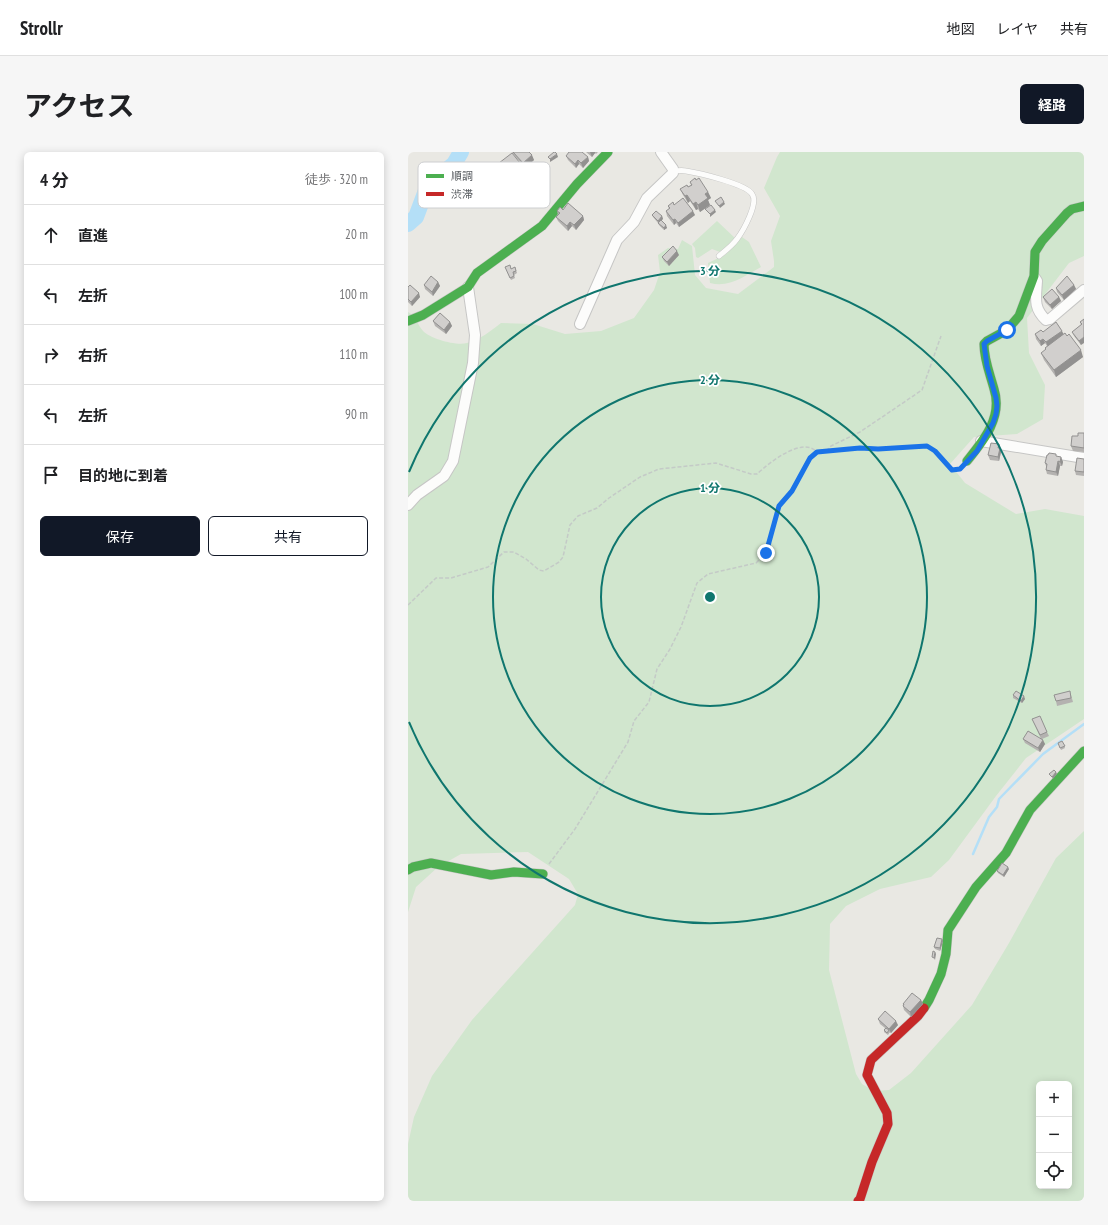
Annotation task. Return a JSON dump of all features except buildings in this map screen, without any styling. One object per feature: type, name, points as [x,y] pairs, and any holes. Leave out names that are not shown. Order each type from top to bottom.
[{"type":"street","points":[[408,321],[423,315],[468,287],[477,273],[542,226],[577,184],[608,152]]},
{"type":"street","points":[[580,324],[617,240],[634,222],[647,198],[673,173],[673,169],[661,152]]},
{"type":"street","points":[[967,461],[977,451],[993,423],[997,406],[987,366],[984,344],[1007,330],[1016,320],[1034,276],[1035,252],[1042,240],[1067,213],[1072,209],[1084,206]]},
{"type":"street","points":[[1034,276],[1037,281],[1037,309],[1039,314],[1046,320],[1050,319],[1083,293]]},
{"type":"street","points":[[408,505],[417,495],[444,476],[453,461],[473,363],[475,335],[468,287]]},
{"type":"street","points":[[982,441],[1084,458]]},
{"type":"street","points":[[858,1201],[888,1124],[887,1113],[867,1075],[871,1060],[918,1016],[929,1000],[941,974],[946,954],[948,930],[976,887],[1006,853],[1030,810],[1084,751]]},
{"type":"street","points":[[408,870],[413,867],[431,863],[491,875],[514,872],[543,874]]},
{"type":"lane","points":[[673,171],[685,171],[736,184],[752,193],[754,198],[754,206],[741,234],[727,250],[719,256]]},
{"type":"path","points":[[826,451],[831,446],[860,432],[922,390],[941,336]]},
{"type":"path","points":[[408,605],[436,578],[451,578],[488,567],[504,552],[514,552],[526,559],[539,570],[544,571],[559,562],[563,556],[570,525],[578,516],[597,508],[640,477],[659,469],[716,464],[757,474],[770,461],[796,448],[806,446],[817,452]]},
{"type":"path","points":[[543,874],[575,829],[628,742],[634,721],[649,702],[657,669],[681,627],[697,583],[708,574],[756,563],[766,553],[779,506],[792,491],[810,458],[817,452],[826,451],[860,448],[878,449],[927,446],[935,451],[952,470],[960,469],[967,461]]},
{"type":"green space","points":[[780,152],[1084,152],[1084,256],[1069,263],[1027,318],[1029,353],[1045,385],[1043,419],[1017,434],[974,437],[950,464],[965,483],[1016,514],[1045,509],[1084,516],[1084,719],[1026,758],[949,860],[931,877],[880,889],[846,906],[830,924],[829,970],[856,1074],[862,1084],[874,1091],[889,1090],[911,1073],[972,1005],[1009,943],[1056,858],[1084,831],[1084,1201],[408,1201],[408,1144],[414,1117],[432,1076],[472,1020],[575,905],[578,894],[569,879],[528,852],[461,854],[438,867],[416,887],[408,912],[408,312],[427,334],[450,343],[457,344],[476,340],[501,323],[533,324],[565,334],[601,331],[634,318],[654,290],[660,272],[658,255],[668,248],[678,249],[682,240],[692,246],[695,275],[706,288],[738,294],[774,267],[771,241],[780,216],[764,188]]},
{"type":"green space","points":[[717,221],[736,239],[720,252],[712,249],[698,258],[696,257],[695,248],[692,244]]},
{"type":"green space","points":[[742,237],[749,242],[761,267],[730,283],[710,283],[708,263],[725,255]]},
{"type":"waterway","points":[[455,162],[461,152]]},
{"type":"waterway","points":[[408,224],[416,217],[419,208]]},
{"type":"waterway","points":[[973,854],[989,817],[997,807],[999,799],[1043,754],[1084,724]]},
{"type":"traffic: fast","points":[[408,321],[423,315],[468,287],[477,273],[542,226],[577,184],[608,152]]},
{"type":"traffic: fast","points":[[967,461],[980,445],[990,428],[996,409],[996,399],[986,361],[984,344],[1007,330],[1019,316],[1034,276],[1035,252],[1042,241],[1067,213],[1072,209],[1084,206]]},
{"type":"traffic: fast","points":[[924,1008],[941,974],[946,954],[948,930],[976,887],[1006,853],[1030,810],[1084,751]]},
{"type":"traffic: fast","points":[[408,870],[413,867],[431,863],[491,875],[514,872],[543,874]]},
{"type":"traffic: jam","points":[[858,1201],[888,1124],[887,1113],[867,1075],[871,1060],[918,1016],[924,1008]]},
{"type":"route","points":[[766,553],[779,506],[792,491],[810,458],[817,452],[860,448],[878,449],[927,446],[935,451],[952,470],[960,469],[977,451],[984,436],[989,431],[996,414],[996,398],[987,366],[984,344],[1007,330]]}]
